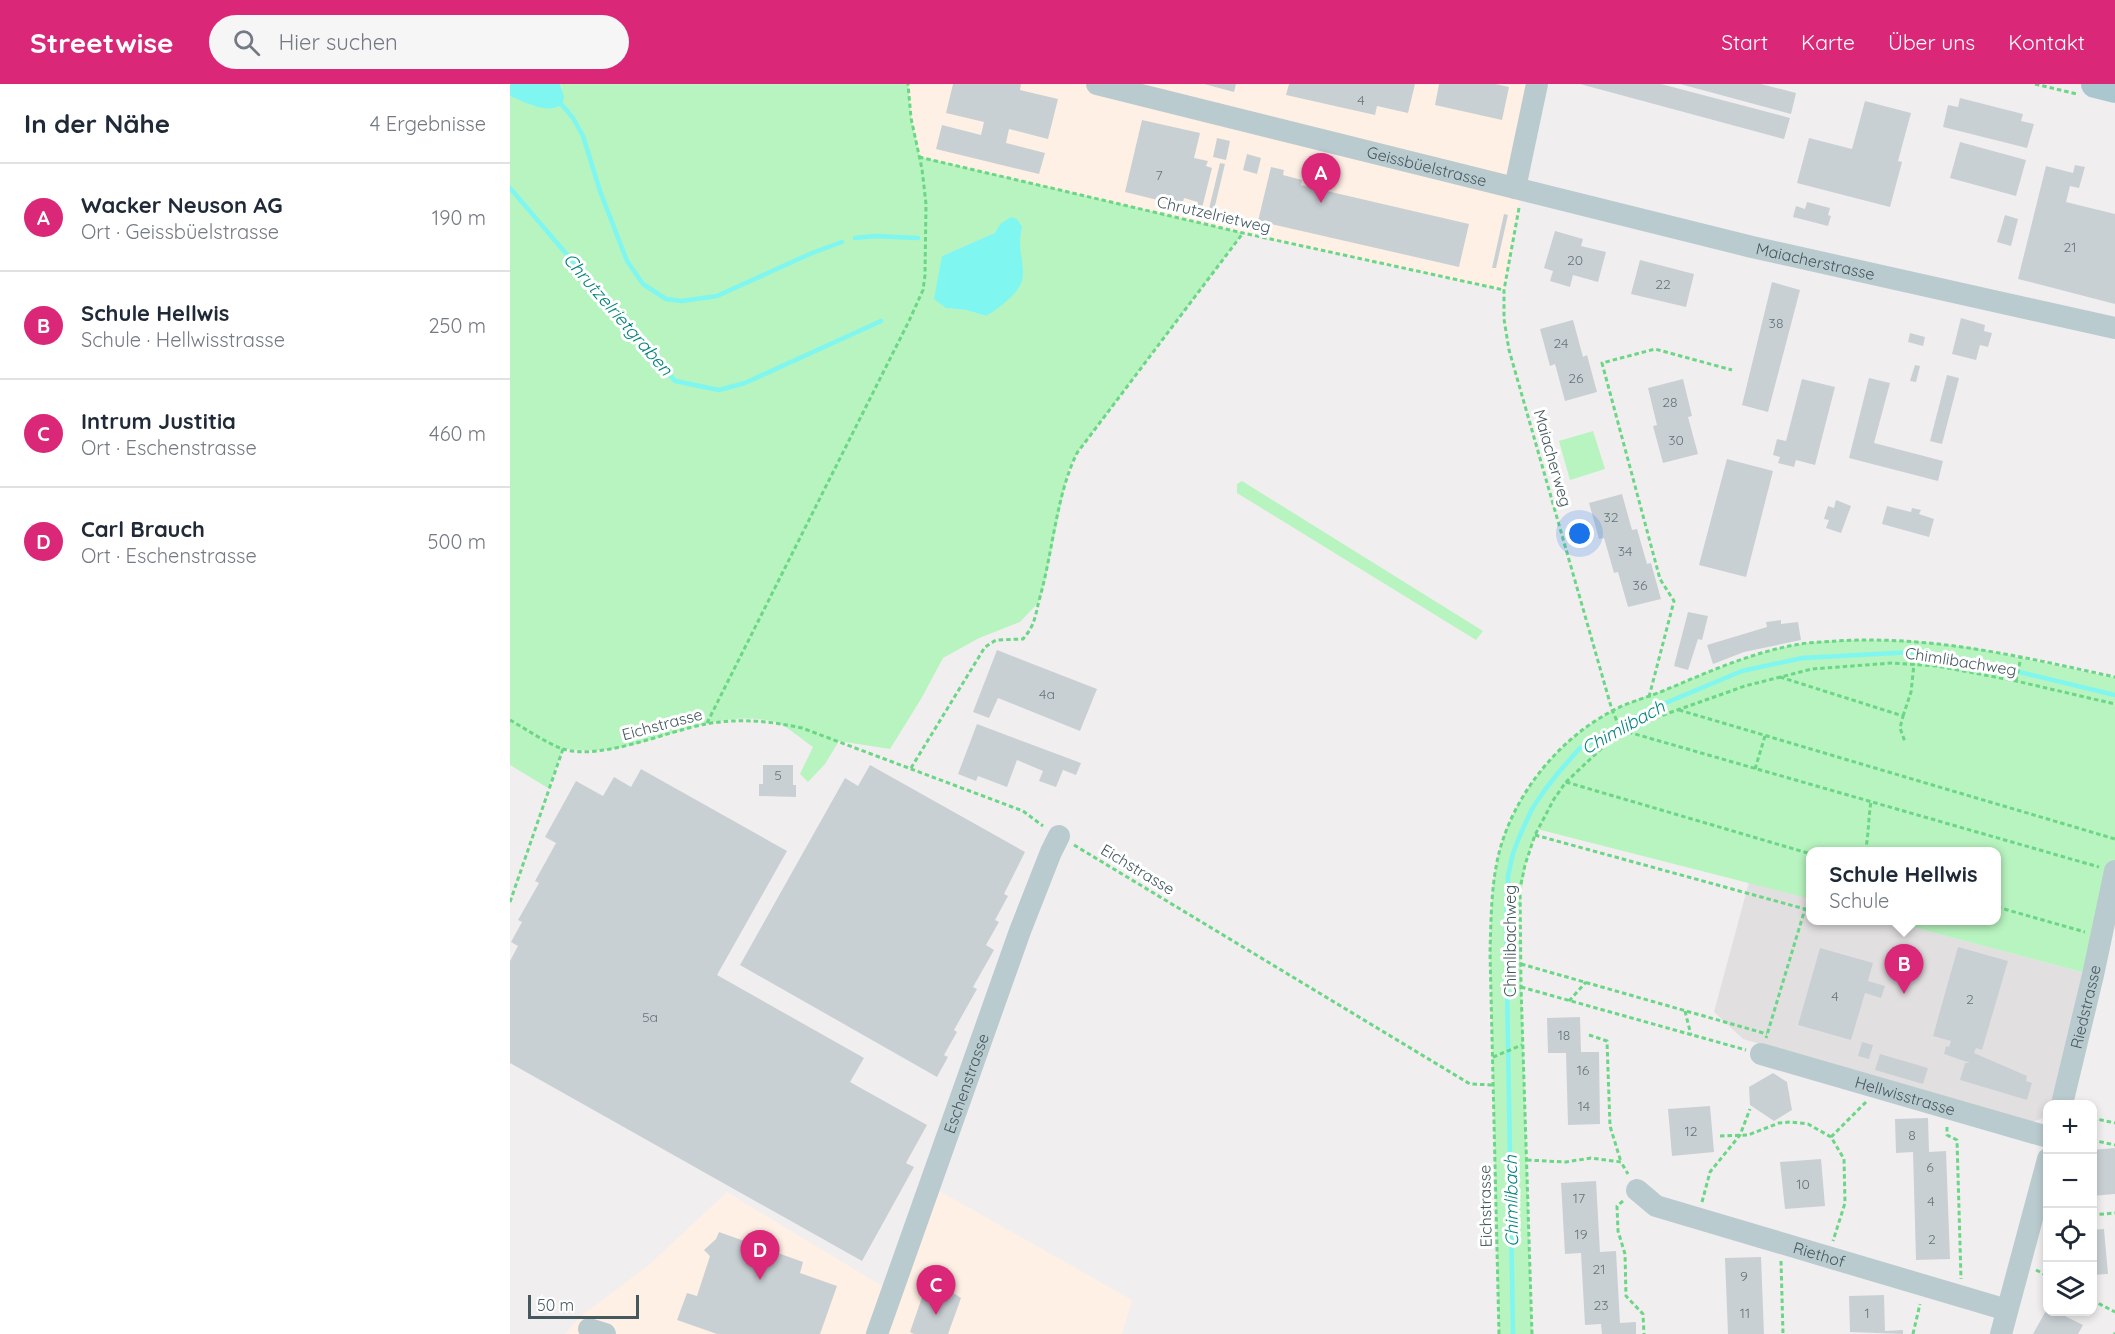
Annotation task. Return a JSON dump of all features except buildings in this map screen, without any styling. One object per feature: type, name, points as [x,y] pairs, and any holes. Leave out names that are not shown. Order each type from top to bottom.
[{"type":"main road","points":[[2095,84],[2115,89]]},
{"type":"street","name":"Geissbüelstrasse","points":[[1096,84],[1515,189]]},
{"type":"street","points":[[1515,189],[1537,84]]},
{"type":"street","name":"Maiacherstrasse","points":[[1515,189],[1752,247],[2115,328]]},
{"type":"street","name":"Eschenstrasse","points":[[877,1334],[1020,931],[1059,836]]},
{"type":"street","name":"Riedstrasse","points":[[2063,1100],[2115,871]]},
{"type":"street","name":"Hellwisstrasse","points":[[1765,1044],[1880,1089],[2043,1136]]},
{"type":"street","points":[[2001,1334],[2043,1177]]},
{"type":"street","name":"Riethof","points":[[1637,1190],[1656,1206],[2007,1310]]},
{"type":"path","points":[[707,723],[807,528],[923,290],[926,260],[926,204],[920,157],[911,118],[908,84]]},
{"type":"path","name":"Chrutzelrietweg","points":[[920,157],[1243,233],[1504,290]]},
{"type":"path","name":"Maiacherweg","points":[[1515,189],[1520,201],[1504,290],[1504,319],[1509,350],[1614,712],[1621,728]]},
{"type":"path","points":[[911,768],[985,647],[996,640],[1023,639],[1032,628],[1046,577],[1068,471],[1077,453],[1243,233]]},
{"type":"path","points":[[1649,696],[1674,601],[1660,579],[1602,363],[1655,349],[1732,370]]},
{"type":"path","points":[[1494,1085],[1490,952],[1491,904],[1498,857],[1512,816],[1533,780],[1558,752],[1587,728],[1614,712],[1649,696],[1738,659],[1801,644],[1855,640],[1914,641],[1956,645],[2115,677]]},
{"type":"path","points":[[2016,681],[2021,657]]},
{"type":"path","points":[[1905,742],[1900,728],[1911,692],[1914,664]]},
{"type":"path","name":"Chimlibachweg","points":[[1532,1334],[1520,889],[1534,835],[1566,782],[1621,728],[1744,686],[1812,669],[1848,665],[1914,664],[2016,681],[2115,704]]},
{"type":"path","points":[[1778,677],[1904,716]]},
{"type":"path","points":[[1678,710],[2115,839]]},
{"type":"path","name":"Eichstrasse","points":[[510,720],[563,749],[581,751],[616,748],[707,723],[761,720],[802,728],[911,768],[1023,811],[1059,836],[1470,1084],[1494,1085],[1499,1334]]},
{"type":"path","points":[[1621,728],[1755,769],[2115,871]]},
{"type":"path","points":[[1755,769],[1765,736]]},
{"type":"path","points":[[510,902],[563,749]]},
{"type":"path","points":[[1566,782],[1806,853]]},
{"type":"path","points":[[1866,847],[1871,802]]},
{"type":"path","points":[[1534,835],[1805,909],[1765,1044]]},
{"type":"path","points":[[2001,908],[2101,937]]},
{"type":"path","points":[[1521,964],[1685,1011],[1765,1044]]},
{"type":"path","points":[[1569,1000],[1586,982]]},
{"type":"path","points":[[1521,987],[1691,1035],[1765,1044]]},
{"type":"path","points":[[1685,1011],[1691,1035]]},
{"type":"path","points":[[1589,1035],[1607,1041],[1610,1126],[1622,1162],[1637,1190],[1617,1206],[1618,1231],[1625,1254],[1626,1296],[1643,1314],[1644,1334]]},
{"type":"path","points":[[1493,1057],[1523,1045]]},
{"type":"path","points":[[1831,1137],[1880,1089]]},
{"type":"path","points":[[1947,1107],[1947,1135],[1957,1140],[1961,1282],[1958,1295]]},
{"type":"path","points":[[1699,1219],[1710,1172],[1740,1136],[1750,1109]]},
{"type":"path","points":[[2097,1119],[2115,1123]]},
{"type":"path","points":[[1720,1136],[1748,1135],[1779,1123],[1791,1122],[1808,1124],[1831,1137],[1844,1159],[1845,1203],[1828,1257]]},
{"type":"path","points":[[2097,1141],[2115,1145]]},
{"type":"path","points":[[1527,1160],[1566,1162],[1591,1158],[1622,1162]]},
{"type":"path","points":[[2097,1215],[2115,1214]]},
{"type":"path","points":[[1783,1334],[1780,1263],[1786,1244]]},
{"type":"path","points":[[1913,1334],[1926,1286]]},
{"type":"path","points":[[2097,1303],[2115,1312]]},
{"type":"shaded area","points":[[908,84],[1537,84],[1515,188],[1520,201],[1504,290],[1243,233],[919,157],[911,118]]},
{"type":"shaded area","points":[[1749,882],[1806,898],[1806,925],[1905,925],[2093,975],[2063,1100],[2043,1100],[2043,1118],[2031,1123],[1743,1039],[1714,1012]]},
{"type":"shaded area","points":[[929,1185],[1132,1300],[1122,1334],[565,1334],[580,1317],[649,1265],[727,1192],[892,1292]]},
{"type":"green space","points":[[560,84],[908,84],[911,118],[920,157],[1243,233],[1077,453],[1068,471],[1039,602],[1020,622],[979,638],[943,658],[890,749],[839,741],[825,764],[808,782],[800,774],[813,747],[775,722],[734,719],[694,727],[614,749],[563,749],[548,788],[510,765],[510,96],[534,106],[562,88]],"holes":[[[1000,224],[1022,227],[1018,242],[1023,277],[986,316],[966,310],[946,308],[942,256],[996,233]]]},
{"type":"green space","points":[[1593,431],[1605,469],[1570,480],[1559,441]]},
{"type":"green space","points":[[1242,481],[1483,631],[1476,640],[1237,493],[1237,484]]},
{"type":"green space","points":[[1914,641],[1974,648],[2115,678],[2115,871],[2093,975],[1905,925],[2001,925],[2001,847],[1806,847],[1806,898],[1537,829],[1525,865],[1519,914],[1532,1334],[1499,1334],[1490,952],[1492,904],[1498,857],[1504,835],[1514,813],[1540,772],[1556,754],[1573,737],[1619,707],[1750,656],[1783,647],[1821,642]]},
{"type":"water","points":[[510,84],[560,84],[564,97],[562,105],[543,108],[523,102],[510,96]]},
{"type":"water","points":[[1011,217],[1017,219],[1022,227],[1020,247],[1023,275],[1015,293],[986,316],[966,310],[946,308],[934,299],[942,256],[995,233],[1000,224]]},
{"type":"waterway","points":[[562,105],[573,118],[583,136],[600,191],[627,261],[643,284],[666,299],[682,301],[717,296],[842,242]]},
{"type":"waterway","name":"Chrutzelrietgraben","points":[[510,188],[675,381],[719,390],[745,383],[881,321]]},
{"type":"waterway","points":[[855,238],[874,236],[918,238]]},
{"type":"waterway","name":"Chimlibach","points":[[1513,1334],[1506,926],[1508,876],[1513,853],[1532,809],[1558,773],[1580,748],[1644,712],[1742,671],[1802,658],[1914,652],[1974,661],[2115,695]]},
{"type":"place","name":"Wacker Neuson AG","points":[[1321,203]]},
{"type":"place","name":"Schule Hellwis","points":[[1904,994]]},
{"type":"place","name":"Carl Brauch","points":[[760,1280]]},
{"type":"place","name":"Intrum Justitia","points":[[936,1315]]}]
